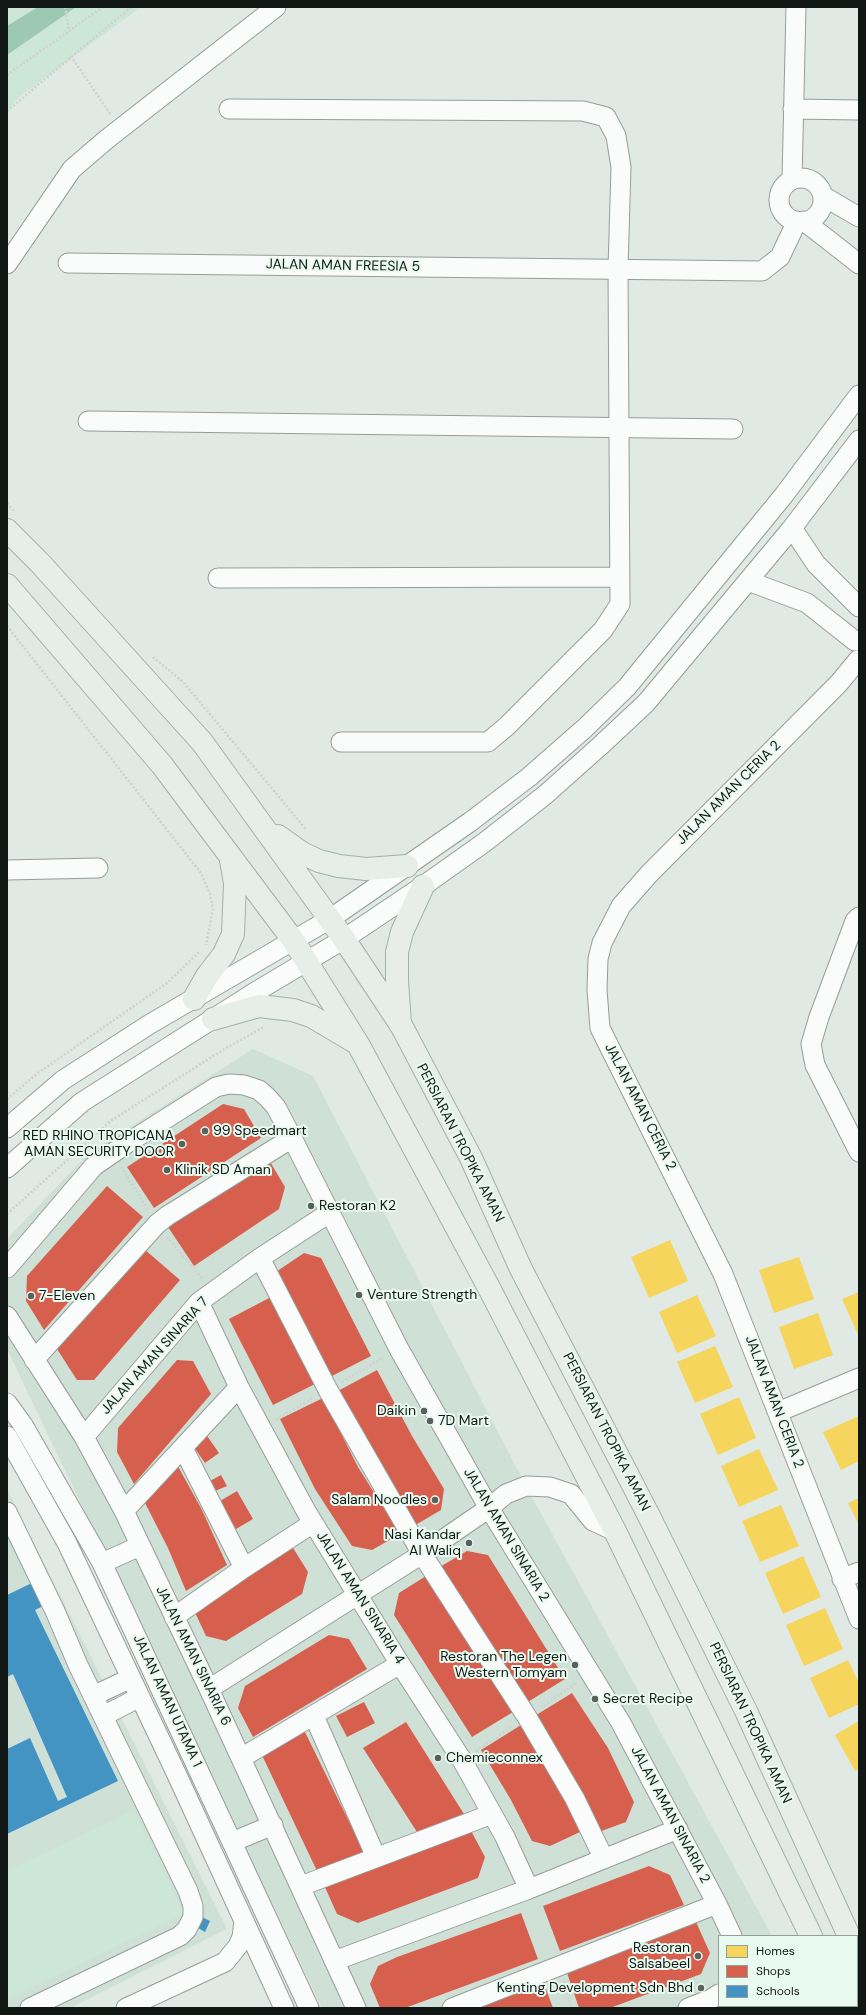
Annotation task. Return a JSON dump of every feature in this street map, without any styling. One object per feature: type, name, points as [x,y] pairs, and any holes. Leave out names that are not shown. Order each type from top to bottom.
[{"type":"main road","name":"PERSIARAN TROPIKA AMAN","points":[[7,530],[39,562],[202,742],[344,939],[400,1026],[471,1158],[521,1269],[648,1514],[746,1712],[845,1928]]},
{"type":"main road","points":[[7,585],[162,765],[230,858],[293,940],[358,1044],[488,1286],[615,1531],[810,1935]]},
{"type":"main road","points":[[261,824],[284,841],[319,861],[351,869],[407,866]]},
{"type":"main road","points":[[194,998],[207,976],[224,954],[233,934],[235,883],[230,858]]},
{"type":"main road","points":[[400,1026],[397,952],[402,932],[423,886]]},
{"type":"main road","points":[[213,1019],[259,1006],[293,1010],[311,1016],[358,1044]]},
{"type":"main road","points":[[800,1914],[800,1935]]},
{"type":"main road","points":[[845,1928],[857,1935]]},
{"type":"street","points":[[7,264],[72,169],[120,129],[276,7]]},
{"type":"street","points":[[792,180],[796,7]]},
{"type":"street","points":[[793,109],[859,110]]},
{"type":"street","points":[[229,110],[583,111],[606,117],[616,136],[621,167],[618,269],[620,604],[603,630],[507,726],[488,742],[341,742]]},
{"type":"street","points":[[800,221],[817,216],[823,203],[823,196],[817,185],[806,178],[792,180],[782,189],[780,202],[785,214],[800,221],[859,264]]},
{"type":"street","points":[[823,196],[859,217]]},
{"type":"street","name":"JALAN AMAN FREESIA 5","points":[[68,264],[762,271],[780,257],[800,221]]},
{"type":"street","points":[[7,1128],[63,1080],[150,1024],[330,919],[470,822],[529,777],[585,728],[627,687],[784,495],[859,395]]},
{"type":"street","points":[[88,421],[733,429]]},
{"type":"street","points":[[7,1168],[82,1102],[306,961],[344,939],[423,886],[521,814],[600,746],[646,703],[792,528],[859,440]]},
{"type":"street","points":[[792,528],[816,564],[859,607]]},
{"type":"street","points":[[218,578],[620,577]]},
{"type":"street","points":[[748,581],[807,603],[857,636],[855,651],[859,660]]},
{"type":"street","name":"JALAN AMAN CERIA 2","points":[[859,660],[839,683],[649,874],[622,906],[602,943],[598,959],[597,990],[600,1028],[723,1274],[778,1412],[851,1575],[859,1619]]},
{"type":"street","points":[[7,870],[98,868]]},
{"type":"street","points":[[859,918],[855,921],[811,1044],[815,1065],[859,1152]]},
{"type":"street","name":"JALAN AMAN SINARIA 2","points":[[7,1268],[94,1166],[216,1087],[229,1084],[244,1085],[259,1090],[276,1108],[399,1349],[489,1508],[621,1723],[678,1829],[732,1935]]},
{"type":"street","points":[[34,1360],[156,1224],[290,1134]]},
{"type":"street","name":"JALAN AMAN SINARIA 7","points":[[84,1437],[199,1302],[260,1258],[329,1213]]},
{"type":"street","points":[[260,1258],[328,1390],[422,1554],[527,1717],[575,1799],[604,1859]]},
{"type":"street","name":"JALAN AMAN SINARIA 4","points":[[199,1302],[239,1387],[313,1523],[400,1664],[462,1760],[492,1814],[529,1889]]},
{"type":"street","name":"JALAN AMAN SINARIA 6","points":[[7,1316],[84,1437],[124,1511],[273,1825],[356,2008]]},
{"type":"street","points":[[778,1412],[859,1378]]},
{"type":"street","points":[[124,1511],[239,1387]]},
{"type":"street","name":"JALAN AMAN UTAMA 1","points":[[7,1403],[23,1425],[102,1563],[309,2008]]},
{"type":"street","name":"JALAN AMAN UTAMA 1","points":[[7,1436],[66,1543],[140,1697],[284,2008]]},
{"type":"street","points":[[183,1448],[244,1568]]},
{"type":"street","points":[[209,1689],[422,1554],[489,1508],[506,1494],[526,1486],[550,1487],[571,1494],[593,1521],[615,1531]]},
{"type":"street","points":[[7,1512],[93,1696],[188,1891],[193,1906],[193,1918],[187,1929],[180,1936],[30,2008]]},
{"type":"street","points":[[174,1617],[244,1568],[313,1523]]},
{"type":"street","points":[[66,1543],[102,1563]]},
{"type":"street","points":[[102,1563],[140,1546]]},
{"type":"street","points":[[91,1596],[97,1584],[102,1563]]},
{"type":"street","points":[[241,1758],[400,1664]]},
{"type":"street","points":[[93,1696],[130,1678]]},
{"type":"street","points":[[103,1716],[140,1697]]},
{"type":"street","points":[[314,1716],[376,1857]]},
{"type":"street","points":[[301,1886],[492,1814]]},
{"type":"street","points":[[232,1842],[273,1825]]},
{"type":"street","points":[[334,1961],[529,1889],[678,1829]]},
{"type":"street","points":[[452,2008],[717,1904]]},
{"type":"street","points":[[133,2006],[225,1962],[240,1942],[244,1921]]},
{"type":"street","points":[[688,2008],[712,1999],[718,1995]]},
{"type":"path","points":[[65,7],[69,31]]},
{"type":"path","points":[[7,75],[103,7]]},
{"type":"path","points":[[7,110],[131,7]]},
{"type":"path","points":[[71,56],[120,129]]},
{"type":"path","points":[[7,626],[201,873],[214,909],[206,946],[167,983],[38,1073],[7,1098]]},
{"type":"path","points":[[7,1214],[112,1120],[226,1048],[266,1026]]},
{"type":"path","points":[[559,1966],[571,2008]]},
{"type":"shaded area","points":[[7,7],[141,7],[19,97],[7,112]]},
{"type":"shaded area","points":[[38,7],[76,7],[7,55],[7,26]]},
{"type":"shaded area","points":[[253,1049],[313,1076],[526,1486],[771,1935],[718,1935],[718,2007],[757,2008],[322,2008],[7,1349],[7,1239],[89,1153]]},
{"type":"shaded area","points":[[7,1489],[227,1929],[70,2008],[7,2008]]},
{"type":"shaded area","points":[[134,1810],[184,1914],[7,1999],[7,1871]]},
{"type":"building: Homes","points":[[670,1240],[688,1281],[649,1298],[631,1257]]},
{"type":"building: Homes","points":[[799,1257],[814,1299],[774,1313],[759,1270]]},
{"type":"building: Homes","points":[[859,1292],[859,1337],[842,1299]]},
{"type":"building: Homes","points":[[697,1295],[716,1336],[677,1353],[659,1312]]},
{"type":"building: Homes","points":[[818,1313],[833,1355],[794,1369],[779,1327]]},
{"type":"building: Homes","points":[[715,1346],[733,1387],[695,1403],[677,1362]]},
{"type":"building: Homes","points":[[739,1397],[756,1438],[718,1455],[700,1414]]},
{"type":"building: Homes","points":[[859,1416],[859,1461],[841,1470],[823,1432]]},
{"type":"building: Homes","points":[[759,1449],[778,1490],[739,1507],[721,1466]]},
{"type":"building: Homes","points":[[859,1498],[859,1525],[848,1503]]},
{"type":"building: Homes","points":[[781,1505],[799,1546],[760,1562],[742,1521]]},
{"type":"building: Homes","points":[[803,1556],[821,1597],[783,1614],[765,1573]]},
{"type":"building: Homes","points":[[825,1608],[843,1649],[804,1666],[786,1625]]},
{"type":"building: Homes","points":[[848,1660],[859,1683],[859,1704],[829,1718],[810,1678]]},
{"type":"building: Homes","points":[[859,1721],[859,1769],[855,1771],[835,1735]]},
{"type":"building: Shops","points":[[223,1104],[244,1109],[261,1138],[154,1208],[127,1167]]},
{"type":"building: Shops","points":[[269,1160],[285,1187],[279,1209],[194,1266],[168,1227]]},
{"type":"building: Shops","points":[[107,1186],[143,1217],[44,1330],[26,1301],[27,1276]]},
{"type":"building: Shops","points":[[144,1249],[180,1280],[94,1380],[77,1380],[57,1349]]},
{"type":"building: Shops","points":[[304,1253],[321,1258],[371,1356],[328,1378],[273,1274]]},
{"type":"building: Shops","points":[[271,1297],[315,1384],[273,1405],[229,1319]]},
{"type":"building: Shops","points":[[177,1360],[193,1361],[211,1394],[134,1484],[117,1452],[118,1428]]},
{"type":"building: Shops","points":[[377,1370],[412,1436],[444,1489],[441,1510],[412,1527],[336,1392]]},
{"type":"building: Shops","points":[[323,1398],[358,1467],[400,1534],[372,1550],[352,1546],[315,1489],[280,1419]]},
{"type":"building: Shops","points":[[205,1433],[219,1453],[205,1463],[191,1443]]},
{"type":"building: Shops","points":[[174,1459],[202,1510],[227,1565],[186,1591],[168,1548],[142,1497]]},
{"type":"building: Shops","points":[[221,1475],[227,1486],[215,1491],[210,1481]]},
{"type":"building: Shops","points":[[237,1491],[253,1519],[236,1529],[220,1501]]},
{"type":"building: Shops","points":[[290,1543],[308,1572],[302,1594],[226,1641],[206,1636],[192,1606]]},
{"type":"building: Shops","points":[[467,1551],[488,1555],[565,1679],[523,1705],[438,1568]]},
{"type":"building: Shops","points":[[426,1576],[513,1712],[472,1737],[394,1615],[399,1593]]},
{"type":"building: Shops","points":[[329,1635],[349,1639],[367,1669],[253,1737],[238,1708],[245,1686]]},
{"type":"building: Shops","points":[[572,1693],[608,1748],[634,1802],[626,1822],[596,1833],[533,1717]]},
{"type":"building: Shops","points":[[364,1702],[375,1723],[347,1737],[336,1716]]},
{"type":"building: Shops","points":[[406,1722],[464,1814],[417,1832],[363,1748]]},
{"type":"building: Shops","points":[[521,1725],[552,1775],[580,1832],[550,1846],[532,1841],[511,1800],[481,1750]]},
{"type":"building: Shops","points":[[303,1728],[364,1852],[317,1871],[260,1751]]},
{"type":"building: Shops","points":[[469,1827],[485,1857],[478,1878],[358,1923],[337,1914],[324,1885]]},
{"type":"building: Shops","points":[[649,1866],[670,1875],[684,1905],[560,1951],[543,1906]]},
{"type":"building: Shops","points":[[521,1913],[538,1959],[405,2008],[380,2008],[370,1984],[378,1966],[397,1957]]},
{"type":"building: Shops","points":[[696,1922],[710,1953],[701,1974],[610,2008],[579,2008],[566,1970]]},
{"type":"building: Shops","points":[[543,1981],[553,2008],[470,2008]]},
{"type":"building: Schools","points":[[32,1583],[43,1606],[35,1610],[118,1781],[7,1834],[7,1749],[30,1738],[58,1801],[67,1797],[13,1674],[7,1677],[7,1595]]},
{"type":"building: Schools","points":[[200,1916],[210,1921],[205,1932],[195,1926]]},
{"type":"place","name":"99 Speedmart","points":[[205,1131]]},
{"type":"place","name":"RED RHINO TROPICANA AMAN SECURITY DOOR","points":[[182,1144]]},
{"type":"place","name":"Klinik SD Aman","points":[[167,1170]]},
{"type":"place","name":"Restoran K2","points":[[311,1206]]},
{"type":"place","name":"Venture Strength","points":[[359,1295]]},
{"type":"place","name":"7-Eleven","points":[[31,1296]]},
{"type":"place","name":"Daikin","points":[[424,1411]]},
{"type":"place","name":"7D Mart","points":[[430,1421]]},
{"type":"place","name":"Salam Noodles","points":[[435,1500]]},
{"type":"place","name":"Nasi Kandar Al Waliq","points":[[469,1543]]},
{"type":"place","name":"Restoran The Legen Western Tomyam","points":[[575,1665]]},
{"type":"place","name":"Secret Recipe","points":[[595,1699]]},
{"type":"place","name":"Chemieconnex","points":[[438,1758]]},
{"type":"place","name":"Restoran Salsabeel","points":[[698,1956]]},
{"type":"place","name":"Kenting Development Sdn Bhd","points":[[701,1988]]}]
